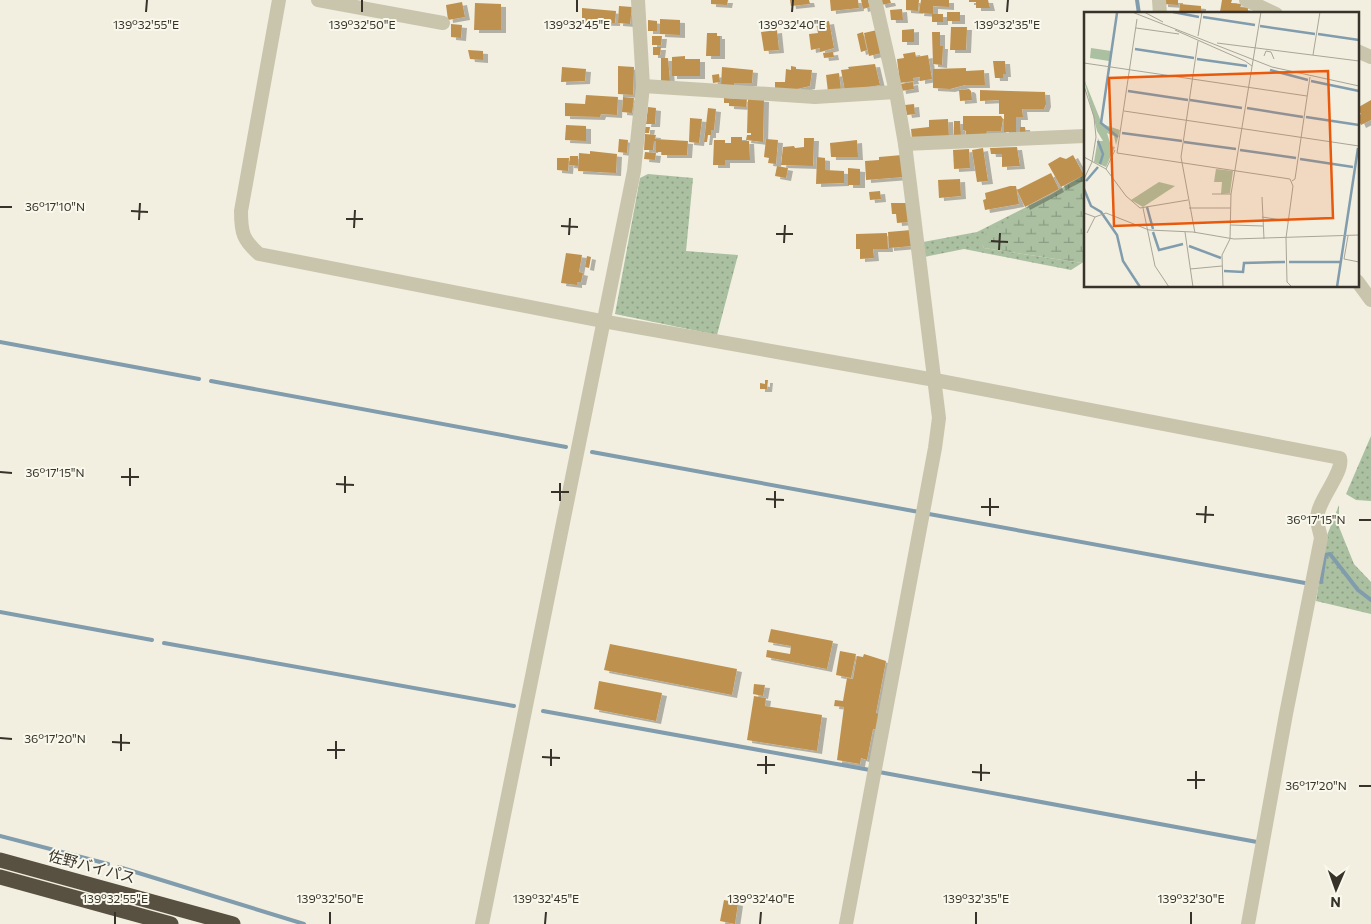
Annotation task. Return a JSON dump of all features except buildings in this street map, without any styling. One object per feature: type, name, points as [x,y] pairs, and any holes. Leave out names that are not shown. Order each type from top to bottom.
[{"type":"highway","name":"佐野バイパス","points":[[0,860],[233,924]]},
{"type":"highway","points":[[0,878],[171,924]]},
{"type":"street","points":[[279,0],[241,211],[241,225],[246,242],[260,254],[277,260],[602,321],[936,380],[1340,458],[1340,467],[1321,502],[1318,512],[1317,519],[1321,538],[1286,714],[1248,924]]},
{"type":"street","points":[[318,0],[442,23]]},
{"type":"street","points":[[482,924],[602,321],[634,171],[643,86],[638,0]]},
{"type":"street","points":[[846,924],[935,448],[938,418],[936,380],[905,144],[896,92],[875,0]]},
{"type":"street","points":[[1246,0],[1272,12]]},
{"type":"street","points":[[1358,51],[1371,57]]},
{"type":"street","points":[[643,86],[815,97],[896,92]]},
{"type":"street","points":[[905,144],[1084,136]]},
{"type":"street","points":[[1358,282],[1371,300]]},
{"type":"green space","points":[[648,174],[693,178],[686,251],[738,255],[717,335],[615,314],[640,178]]},
{"type":"green space","points":[[1084,175],[1084,262],[1082,263],[984,248],[979,238]]},
{"type":"green space","points":[[1050,195],[980,239],[984,248],[1082,263],[1071,270],[964,249],[924,257],[923,242],[977,232]]},
{"type":"green space","points":[[1371,436],[1371,501],[1356,500],[1346,494]]},
{"type":"green space","points":[[1339,505],[1339,527],[1354,564],[1371,582],[1371,614],[1316,601],[1326,538]]},
{"type":"waterway","points":[[1137,0],[1139,12]]},
{"type":"waterway","points":[[0,342],[199,379]]},
{"type":"waterway","points":[[211,381],[566,447]]},
{"type":"waterway","points":[[592,452],[919,512]]},
{"type":"waterway","points":[[929,514],[1305,583]]},
{"type":"waterway","points":[[1321,582],[1325,555],[1330,554],[1358,590],[1371,600]]},
{"type":"waterway","points":[[0,612],[152,640]]},
{"type":"waterway","points":[[164,643],[514,706]]},
{"type":"waterway","points":[[543,711],[870,770]]},
{"type":"waterway","points":[[879,772],[1257,842]]},
{"type":"waterway","points":[[0,836],[108,864]]},
{"type":"waterway","points":[[119,867],[304,924]]}]
